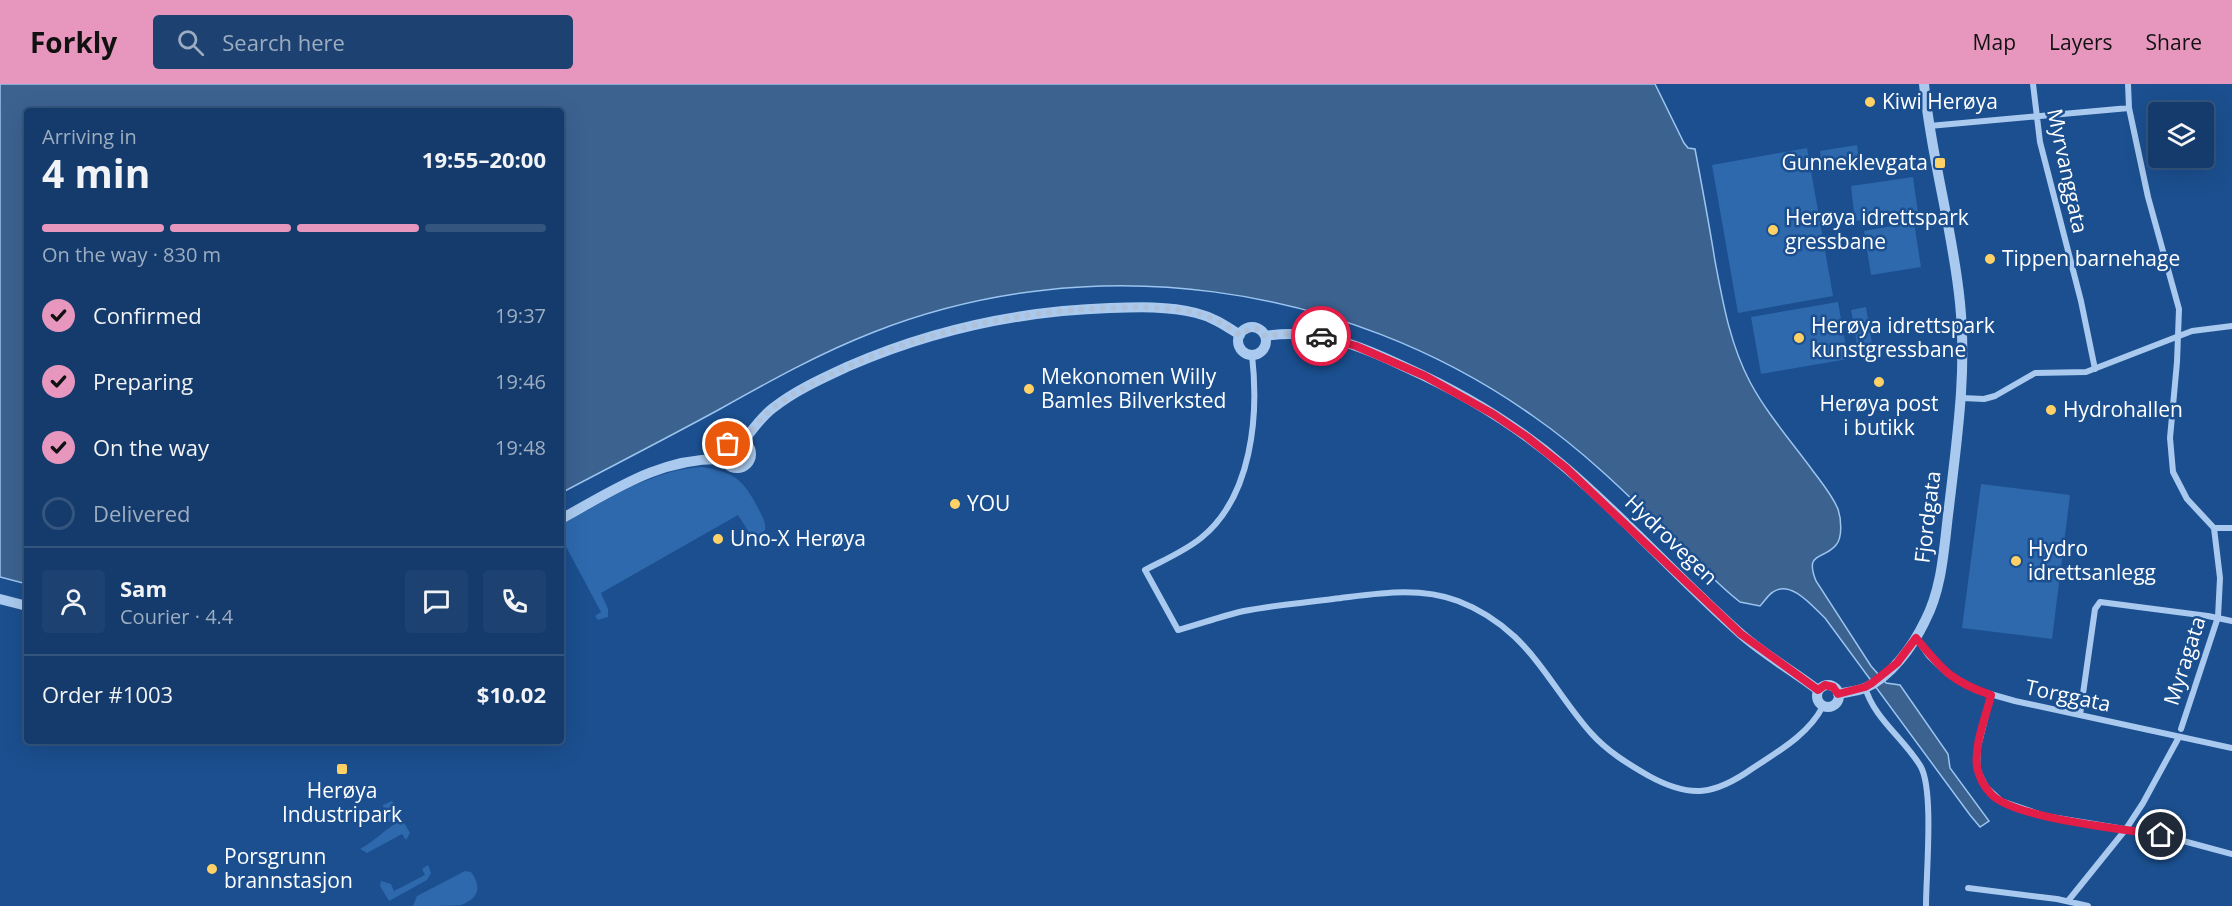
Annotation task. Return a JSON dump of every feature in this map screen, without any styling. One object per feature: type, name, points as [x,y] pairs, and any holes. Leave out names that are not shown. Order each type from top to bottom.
[{"type":"street","name":"Fjordgata","points":[[1838,694],[1869,685],[1897,663],[1916,638],[1932,605],[1941,568],[1962,398],[1964,357],[1960,300],[1929,126],[1924,84]]},
{"type":"street","name":"Myrvanggata","points":[[2033,84],[2040,142],[2081,301],[2095,369]]},
{"type":"street","points":[[2128,84],[2129,108],[2148,197],[2179,309],[2170,438],[2173,472],[2187,499],[2214,528],[2232,528]]},
{"type":"street","points":[[1929,126],[2129,108]]},
{"type":"street","points":[[743,442],[772,409],[817,381],[892,349],[956,328],[1054,310],[1153,307],[1195,312],[1217,320],[1240,335]]},
{"type":"street","points":[[1962,398],[1984,399],[1995,396],[2035,373],[2045,371],[2080,373],[2192,331],[2232,326]]},
{"type":"street","points":[[1255,328],[1265,336],[1266,341],[1262,351],[1252,355],[1241,348],[1240,335],[1246,329],[1255,328]]},
{"type":"street","name":"Hydrovegen","points":[[1265,336],[1309,333],[1356,346],[1425,376],[1493,414],[1566,468],[1741,634],[1818,690]]},
{"type":"street","points":[[1252,355],[1254,387],[1250,444],[1245,468],[1233,499],[1218,521],[1200,538],[1145,570],[1178,630],[1243,611],[1386,592],[1412,592],[1446,597],[1479,611],[1514,636],[1545,672],[1585,726],[1618,757],[1666,784],[1693,792],[1712,790],[1737,779],[1808,728],[1823,706],[1834,704],[1838,694],[1837,690],[1829,685],[1818,690],[1817,698],[1823,706]]},
{"type":"street","points":[[732,441],[743,442],[750,449],[748,463],[736,468],[728,466],[724,459],[724,448],[732,441]]},
{"type":"street","points":[[564,517],[665,466],[689,460],[724,459]]},
{"type":"street","name":"Myragata","points":[[2181,729],[2218,617],[2220,578],[2214,528]]},
{"type":"street","points":[[0,599],[24,605]]},
{"type":"street","points":[[2080,715],[2095,609],[2100,602],[2218,617],[2232,621]]},
{"type":"street","name":"Torggata","points":[[1916,638],[1937,664],[1957,681],[1991,695],[2232,748]]},
{"type":"street","points":[[1869,685],[1872,704],[1924,774],[1928,796],[1926,906]]},
{"type":"street","points":[[1991,695],[1977,759],[1981,778],[1992,795],[2011,806],[2045,816],[2161,835],[2232,854]]},
{"type":"street","name":"Myragata","points":[[2068,901],[2126,829],[2143,803],[2179,736]]},
{"type":"street","points":[[1968,888],[2068,901],[2088,906]]},
{"type":"shaded area","points":[[0,84],[1655,84],[1684,143],[1688,148],[1695,149],[1724,308],[1743,368],[1764,405],[1827,489],[1838,509],[1841,522],[1840,537],[1831,550],[1814,560],[1812,565],[1816,581],[1871,666],[1886,683],[1900,685],[1948,754],[1950,768],[1989,821],[1980,827],[1825,618],[1801,596],[1787,589],[1780,589],[1771,593],[1760,606],[1740,602],[1717,583],[1610,479],[1573,446],[1533,416],[1459,370],[1381,334],[1298,308],[1214,292],[1128,286],[1042,290],[957,306],[874,332],[834,349],[564,491],[564,108],[24,108],[24,583],[0,577]]},
{"type":"shaded area","points":[[1857,145],[1860,166],[1823,172],[1820,151]]},
{"type":"shaded area","name":"Herøya idrettspark gressbane","points":[[1807,148],[1833,296],[1738,313],[1712,165]]},
{"type":"shaded area","points":[[1913,177],[1918,213],[1855,221],[1851,186]]},
{"type":"shaded area","points":[[1914,222],[1921,267],[1871,275],[1864,231]]},
{"type":"shaded area","name":"Herøya idrettspark kunstgressbane","points":[[1838,302],[1848,359],[1761,374],[1751,317]]},
{"type":"shaded area","points":[[1866,307],[1872,343],[1857,345],[1851,310]]},
{"type":"shaded area","points":[[702,467],[722,471],[736,478],[753,498],[765,524],[765,530],[756,538],[752,537],[738,515],[601,593],[608,609],[608,617],[598,620],[595,616],[601,612],[564,543],[564,523],[629,488],[683,469]]},
{"type":"shaded area","name":"Hydro idrettsanlegg","points":[[1981,484],[2070,495],[2052,639],[1962,628]]},
{"type":"shaded area","points":[[392,801],[401,816],[389,822],[386,820],[383,805]]},
{"type":"shaded area","points":[[402,819],[410,833],[406,840],[402,834],[367,853],[360,849],[391,826]]},
{"type":"shaded area","points":[[428,865],[431,873],[427,880],[389,901],[380,886],[381,881],[391,884],[394,891],[425,875],[422,869]]},
{"type":"shaded area","points":[[465,871],[471,872],[477,882],[477,892],[472,899],[461,905],[413,906],[417,896]]},
{"type":"way so far","points":[[728,444],[738,440],[743,442],[760,420],[786,399],[852,365],[956,328],[1024,314],[1088,308],[1153,307],[1195,312],[1217,320],[1240,335],[1246,329],[1255,328],[1263,332],[1265,336],[1292,333],[1321,336]]},
{"type":"place","name":"Kiwi Herøya","points":[[1870,102]]},
{"type":"place","name":"Gunneklevgata","points":[[1940,163]]},
{"type":"place","name":"Herøya idrettspark gressbane","points":[[1773,230]]},
{"type":"place","name":"Tippen barnehage","points":[[1990,259]]},
{"type":"place","name":"Herøya idrettspark kunstgressbane","points":[[1799,338]]},
{"type":"place","name":"Herøya post i butikk","points":[[1879,382]]},
{"type":"place","name":"Mekonomen Willy Bamles Bilverksted","points":[[1029,389]]},
{"type":"place","name":"Hydrohallen","points":[[2051,410]]},
{"type":"place","name":"YOU","points":[[955,504]]},
{"type":"place","name":"Uno-X Herøya","points":[[718,539]]},
{"type":"place","name":"Hydro idrettsanlegg","points":[[2016,561]]},
{"type":"place","name":"Herøya Industripark","points":[[342,769]]},
{"type":"place","name":"Porsgrunn brannstasjon","points":[[212,869]]},
{"type":"route","points":[[1321,336],[1356,346],[1425,376],[1493,414],[1527,437],[1566,468],[1741,634],[1818,690],[1829,685],[1837,690],[1838,694],[1865,687],[1897,663],[1916,638],[1929,656],[1957,681],[1991,695],[1978,747],[1977,769],[1986,787],[2001,801],[2045,816],[2161,835]]}]
